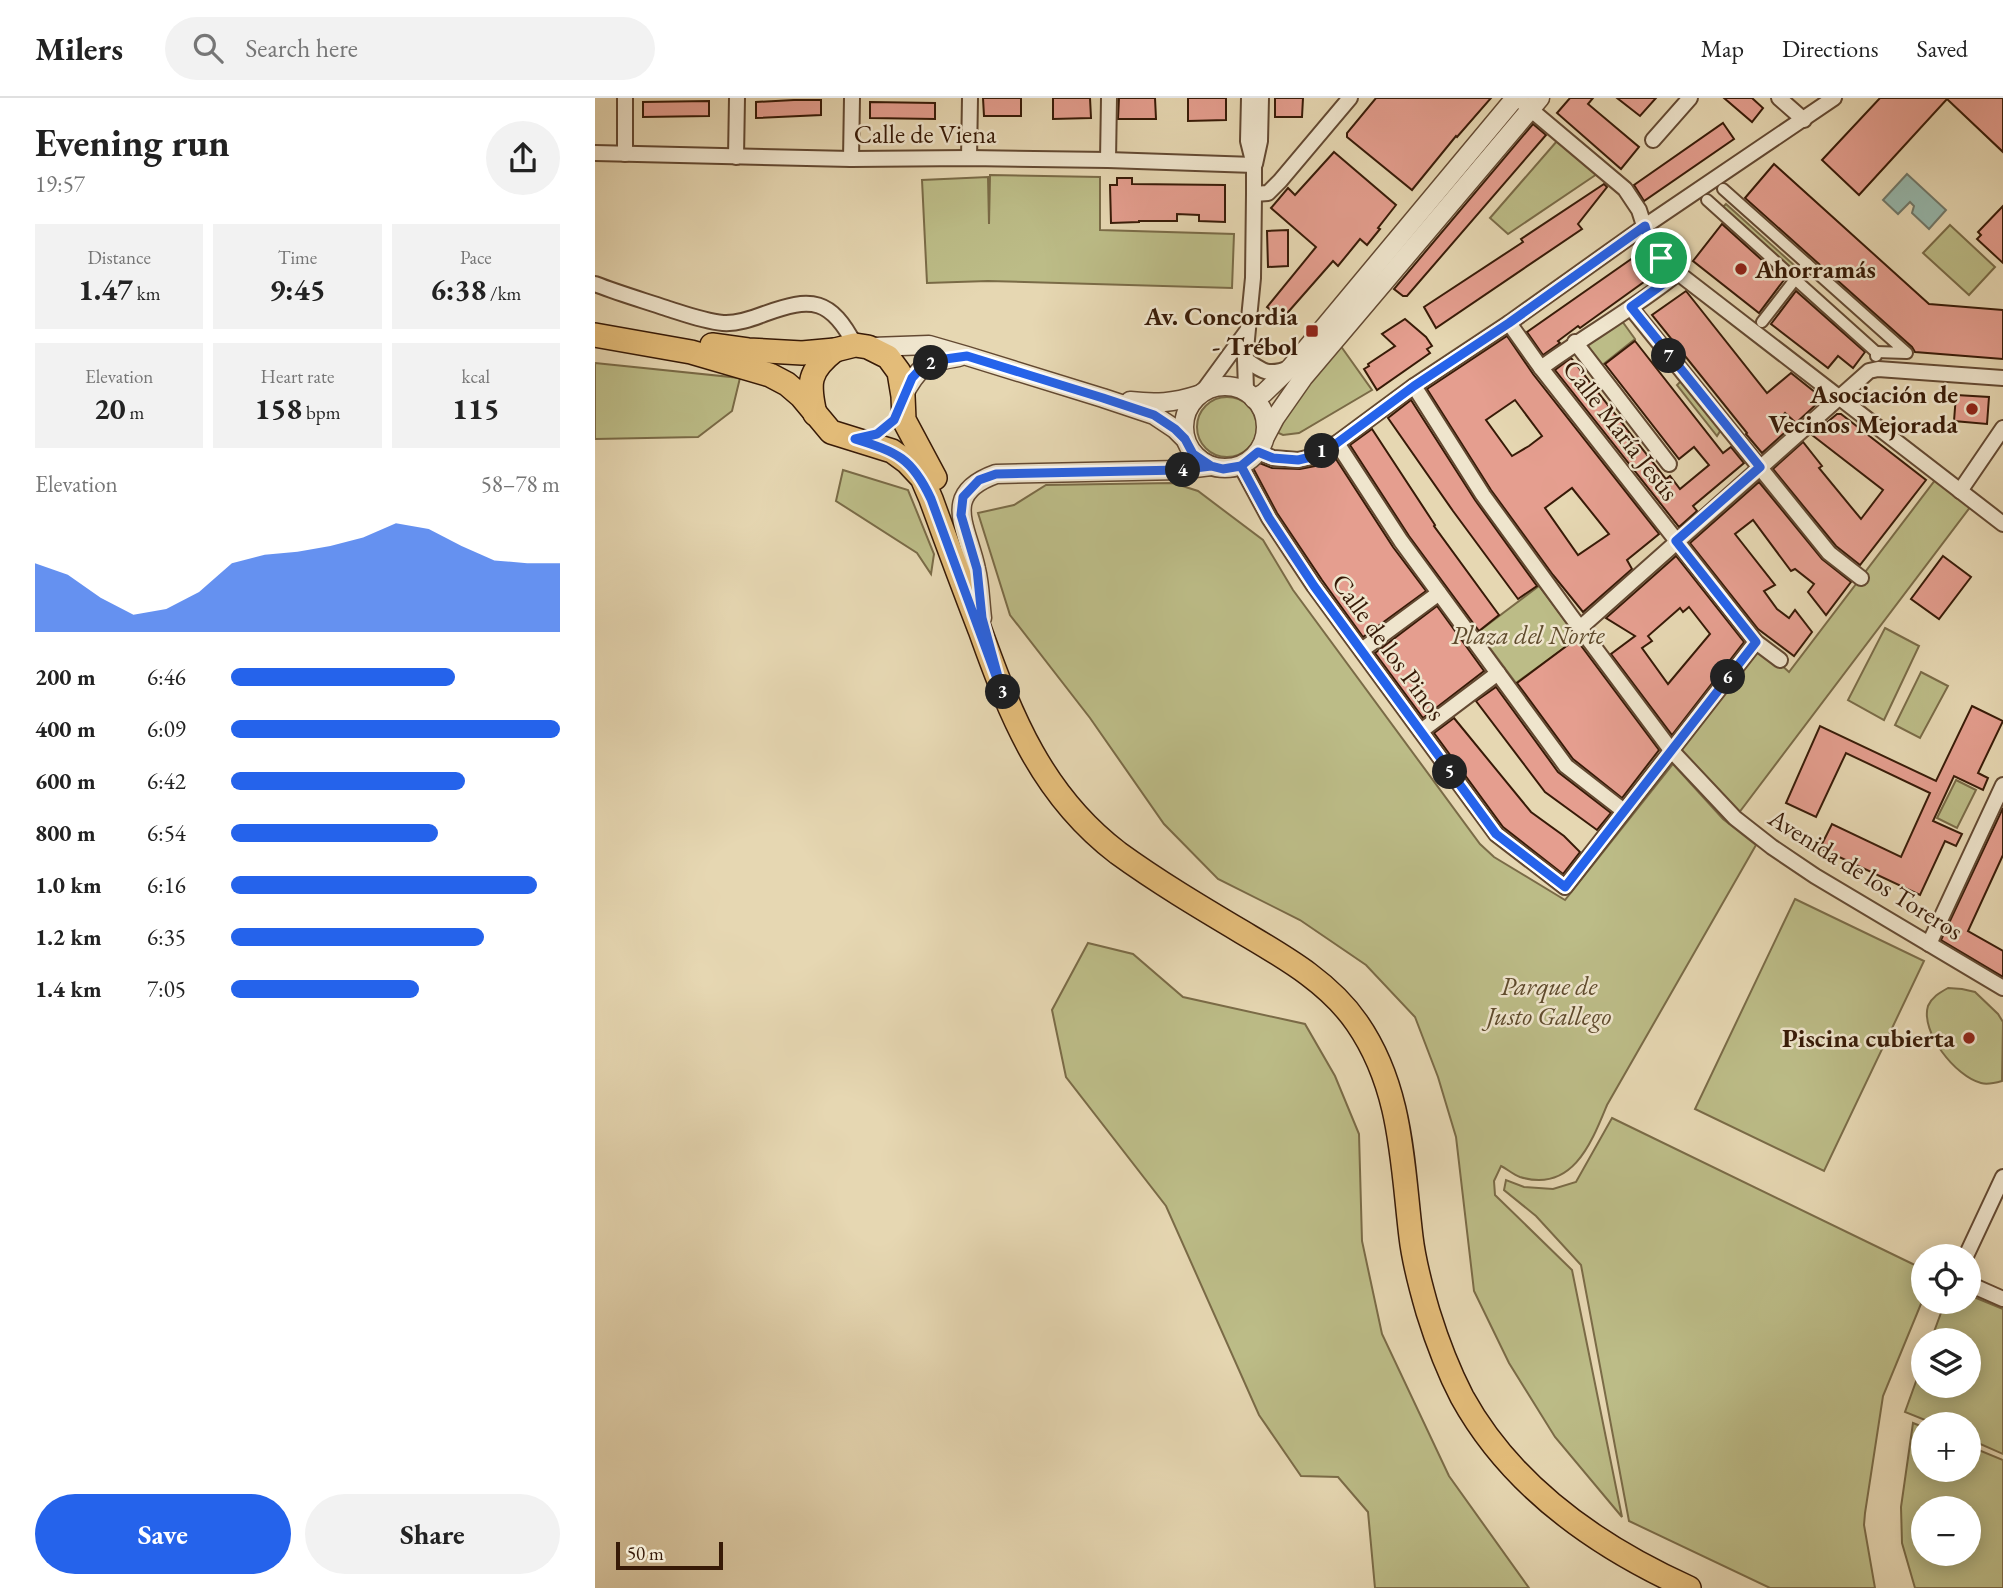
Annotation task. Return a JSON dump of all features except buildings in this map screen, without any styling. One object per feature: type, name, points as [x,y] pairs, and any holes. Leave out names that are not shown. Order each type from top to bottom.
[{"type":"main road","points":[[595,334],[636,335],[748,350],[802,353],[853,347],[888,357],[899,372],[904,420],[944,495],[1003,695]]},
{"type":"main road","points":[[595,334],[691,352],[770,375],[801,396],[831,432],[892,451],[908,462],[922,478],[1003,695],[1030,751],[1057,790],[1081,820],[1117,851],[1171,889],[1298,966],[1349,1011],[1365,1034],[1379,1063],[1398,1122],[1412,1243],[1437,1340],[1462,1397],[1496,1448],[1537,1491],[1592,1535],[1648,1570],[1689,1588]]},
{"type":"main road","points":[[815,414],[810,391],[814,372],[821,361],[853,347]]},
{"type":"main road","points":[[855,439],[877,434],[894,420],[903,399]]},
{"type":"street","points":[[625,98],[625,154]]},
{"type":"street","points":[[737,98],[737,157]]},
{"type":"street","points":[[851,159],[852,98]]},
{"type":"street","points":[[969,158],[971,98]]},
{"type":"street","points":[[1108,160],[1109,98]]},
{"type":"street","points":[[1249,98],[1248,141],[1254,165],[1253,278],[1245,359],[1250,395],[1262,408],[1266,419],[1266,435]]},
{"type":"street","points":[[1254,165],[1261,141],[1261,98]]},
{"type":"street","points":[[1254,194],[1268,193],[1350,98]]},
{"type":"street","points":[[1653,140],[1690,98]]},
{"type":"street","points":[[1779,98],[1804,120]]},
{"type":"street","points":[[1258,452],[1273,458],[1298,460],[1311,457],[1337,443],[1414,386],[1834,98]]},
{"type":"street","points":[[1526,101],[1625,189],[1639,210],[1649,241],[1661,258],[2003,524]]},
{"type":"street","points":[[1103,398],[1147,403],[1175,402],[1217,386],[1250,395],[1264,393],[1291,367],[1526,101]]},
{"type":"street","points":[[595,284],[702,319],[725,323],[747,320],[785,306],[813,302],[829,310],[844,324],[853,347],[929,345],[967,356],[1154,415],[1175,429],[1185,439],[1193,454],[1211,466],[1223,469],[1241,466],[1258,452],[1275,418],[1303,378],[1526,101]]},
{"type":"street","name":"Calle de Viena","points":[[595,153],[851,159],[1108,160],[1254,165]]},
{"type":"street","points":[[1707,200],[1876,352],[1907,353],[1723,189]]},
{"type":"street","points":[[1762,322],[1807,264]]},
{"type":"street","points":[[1541,368],[1678,273]]},
{"type":"street","points":[[1631,307],[1829,553],[1861,578]]},
{"type":"street","name":"Calle María Jesús","points":[[1509,323],[1541,368],[1756,642],[1780,660]]},
{"type":"street","points":[[1185,439],[1184,424],[1188,408],[1247,331]]},
{"type":"street","points":[[1575,342],[1669,464]]},
{"type":"street","points":[[1876,352],[1878,369]]},
{"type":"street","points":[[903,399],[912,378],[923,366],[938,360],[967,356]]},
{"type":"street","points":[[1245,359],[1266,373],[1275,373],[1291,367]]},
{"type":"street","points":[[1580,628],[1869,371],[1878,369],[2003,378]]},
{"type":"street","name":"Avenida de los Toreros","points":[[1414,386],[1483,495],[1580,628],[1671,750],[1735,818],[1815,876],[2003,988]]},
{"type":"street","points":[[1960,491],[2003,428]]},
{"type":"street","points":[[1337,443],[1401,541],[1566,765],[1624,811]]},
{"type":"street","points":[[982,618],[977,569],[961,515],[963,497],[979,480],[996,474],[1179,470],[1211,466]]},
{"type":"street","name":"Calle de los Pinos","points":[[1241,466],[1284,541],[1314,586],[1496,834],[1565,887],[1756,642]]},
{"type":"street","points":[[1362,650],[1439,593]]},
{"type":"street","points":[[1421,731],[1497,673]]},
{"type":"street","points":[[1930,944],[2003,785]]},
{"type":"street","points":[[1972,1244],[2003,1177]]},
{"type":"street","points":[[1981,1289],[2003,1299]]},
{"type":"green space","points":[[1557,141],[1597,174],[1508,234],[1490,218]]},
{"type":"green space","points":[[990,175],[1100,177],[1100,230],[1234,234],[1232,288],[988,281],[927,283],[922,180],[988,177],[989,224]]},
{"type":"green space","points":[[1726,204],[1795,266],[1791,270],[1722,208]]},
{"type":"green space","points":[[1950,225],[1995,267],[1969,295],[1923,253]]},
{"type":"green space","points":[[1622,321],[1635,339],[1601,366],[1584,343]]},
{"type":"green space","points":[[1340,345],[1372,390],[1299,433],[1283,435],[1274,431],[1277,424]]},
{"type":"green space","points":[[595,363],[740,378],[732,411],[698,437],[595,439]]},
{"type":"green space","points":[[1682,380],[1722,428],[1717,436],[1677,385]]},
{"type":"green space","points":[[1221,397],[1233,397],[1249,405],[1255,415],[1255,439],[1249,449],[1233,457],[1221,457],[1205,449],[1197,433],[1197,421],[1205,405]]},
{"type":"green space","points":[[843,470],[908,490],[934,554],[931,574],[917,553],[836,501]]},
{"type":"green space","points":[[1939,475],[1974,502],[1735,818],[1671,750],[1756,642],[1789,672]]},
{"type":"green space","name":"Parque de Justo Gallego","points":[[1173,483],[1198,491],[1263,540],[1293,590],[1480,844],[1494,857],[1565,900],[1673,764],[1723,819],[1756,845],[1577,1162],[1566,1172],[1553,1178],[1538,1180],[1520,1177],[1501,1166],[1494,1181],[1495,1195],[1572,1270],[1622,1517],[1555,1437],[1509,1363],[1474,1291],[1456,1137],[1438,1077],[1415,1017],[1366,965],[1300,920],[1218,879],[1164,824],[1090,718],[1010,615],[978,513],[1014,505],[1046,485]]},
{"type":"green space","name":"Plaza del Norte","points":[[1539,586],[1578,638],[1516,683],[1478,632]]},
{"type":"green space","points":[[1885,628],[1919,646],[1884,720],[1848,700]]},
{"type":"green space","points":[[1921,672],[1948,686],[1920,738],[1895,725]]},
{"type":"green space","points":[[1956,780],[1976,790],[1957,828],[1937,818]]},
{"type":"green space","points":[[1795,899],[1924,961],[1824,1171],[1695,1109]]},
{"type":"green space","points":[[1088,943],[1133,954],[1183,997],[1305,1024],[1335,1076],[1359,1134],[1362,1241],[1382,1334],[1449,1476],[1529,1588],[1375,1588],[1368,1512],[1338,1477],[1301,1476],[1259,1415],[1166,1206],[1066,1077],[1052,1010]]},
{"type":"green space","name":"Piscina cubierta","points":[[1948,988],[1975,992],[2003,1022],[2002,1081],[1986,1084],[1971,1079],[1951,1063],[1935,1040],[1929,1028],[1928,1006]]},
{"type":"green space","points":[[1612,1118],[1911,1263],[1911,1314],[1917,1314],[1883,1396],[1865,1513],[1864,1525],[1875,1588],[1770,1588],[1629,1521],[1581,1265],[1536,1216],[1504,1190],[1506,1180],[1524,1187],[1553,1189],[1576,1182]]},
{"type":"green space","points":[[1981,1300],[2003,1309],[2003,1454],[1981,1444],[1981,1412],[1911,1412],[1911,1414],[1905,1412],[1911,1395],[1911,1398],[1981,1398],[1981,1328],[1935,1328],[1941,1314],[1981,1314]]},
{"type":"green space","points":[[1911,1437],[1911,1482],[1981,1482],[1981,1451],[2003,1460],[2003,1588],[1915,1588],[1902,1543],[1901,1507]]},
{"type":"water","points":[[1907,174],[1946,210],[1929,229],[1912,213],[1914,206],[1910,202],[1898,214],[1883,200]]},
{"type":"place","name":"Ahorramás","points":[[1741,269]]},
{"type":"place","name":"Av. Concordia - Trébol","points":[[1312,331]]},
{"type":"place","name":"Asociación de Vecinos Mejorada","points":[[1972,409]]},
{"type":"place","name":"Piscina cubierta","points":[[1969,1038]]},
{"type":"route","points":[[1661,258],[1649,241],[1645,226],[1509,323],[1414,386],[1337,443],[1311,457],[1298,460],[1273,458],[1258,452],[1241,466],[1223,469],[1211,466],[1193,454],[1185,439],[1175,429],[1154,415],[967,356],[938,360],[923,366],[912,378],[894,420],[877,434],[855,439],[892,451],[908,462],[922,478],[1003,695],[982,618],[977,569],[961,515],[963,497],[979,480],[996,474],[1179,470],[1211,466],[1223,469],[1241,466],[1269,518],[1314,586],[1496,834],[1565,887],[1756,642],[1676,541],[1760,467],[1631,307],[1678,273],[1661,258]]}]
